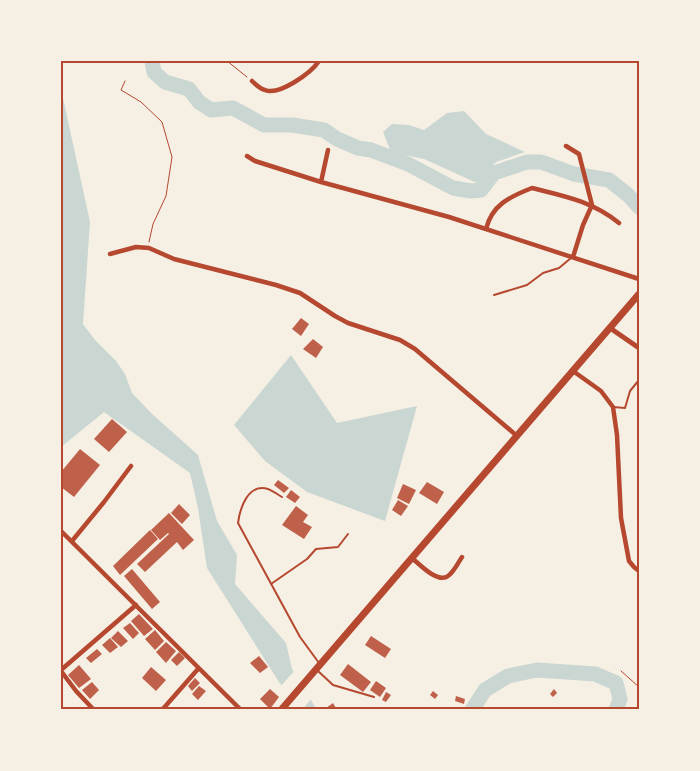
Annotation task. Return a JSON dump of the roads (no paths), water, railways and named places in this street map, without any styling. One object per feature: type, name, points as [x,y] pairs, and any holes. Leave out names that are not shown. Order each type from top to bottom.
[{"type":"main road","points":[[281,710],[639,294]]},
{"type":"street","points":[[252,81],[264,90],[272,92],[289,85],[314,68],[319,61]]},
{"type":"street","points":[[566,146],[579,154],[592,206],[583,224],[573,257]]},
{"type":"street","points":[[321,182],[328,150]]},
{"type":"street","points":[[247,156],[267,165],[321,182],[449,217],[639,279]]},
{"type":"street","points":[[486,230],[490,216],[495,210],[504,202],[532,188],[587,203],[602,210],[619,223]]},
{"type":"street","points":[[110,254],[136,247],[149,248],[174,259],[233,273],[300,293],[348,323],[400,340],[423,355],[517,436]]},
{"type":"street","points":[[610,328],[639,348]]},
{"type":"street","points":[[573,371],[601,391],[613,407],[617,435],[624,534],[629,561],[639,571]]},
{"type":"street","points":[[72,541],[131,466]]},
{"type":"street","points":[[61,531],[241,710]]},
{"type":"street","points":[[412,558],[434,576],[442,578],[450,575],[462,557]]},
{"type":"street","points":[[94,710],[76,691],[61,670],[136,605]]},
{"type":"street","points":[[162,710],[198,668]]},
{"type":"lane","points":[[494,295],[527,285],[547,271],[564,265],[573,257]]},
{"type":"lane","points":[[613,407],[625,408],[630,391],[639,380]]},
{"type":"lane","points":[[282,497],[265,488],[251,492],[246,498],[238,523],[316,669],[333,685],[374,697]]},
{"type":"lane","points":[[271,584],[307,559],[316,550],[338,547],[348,534]]},
{"type":"waterway","points":[[152,61],[154,72],[165,82],[189,89],[199,102],[211,110],[233,108],[264,125],[292,125],[324,130],[337,139],[358,148],[371,150],[408,164],[453,188],[471,191],[481,190],[494,173],[527,162],[541,162],[574,174],[609,180],[628,195],[639,207]]},
{"type":"waterway","points":[[472,710],[485,690],[508,676],[537,670],[595,674],[616,683],[620,699],[616,710]]}]
